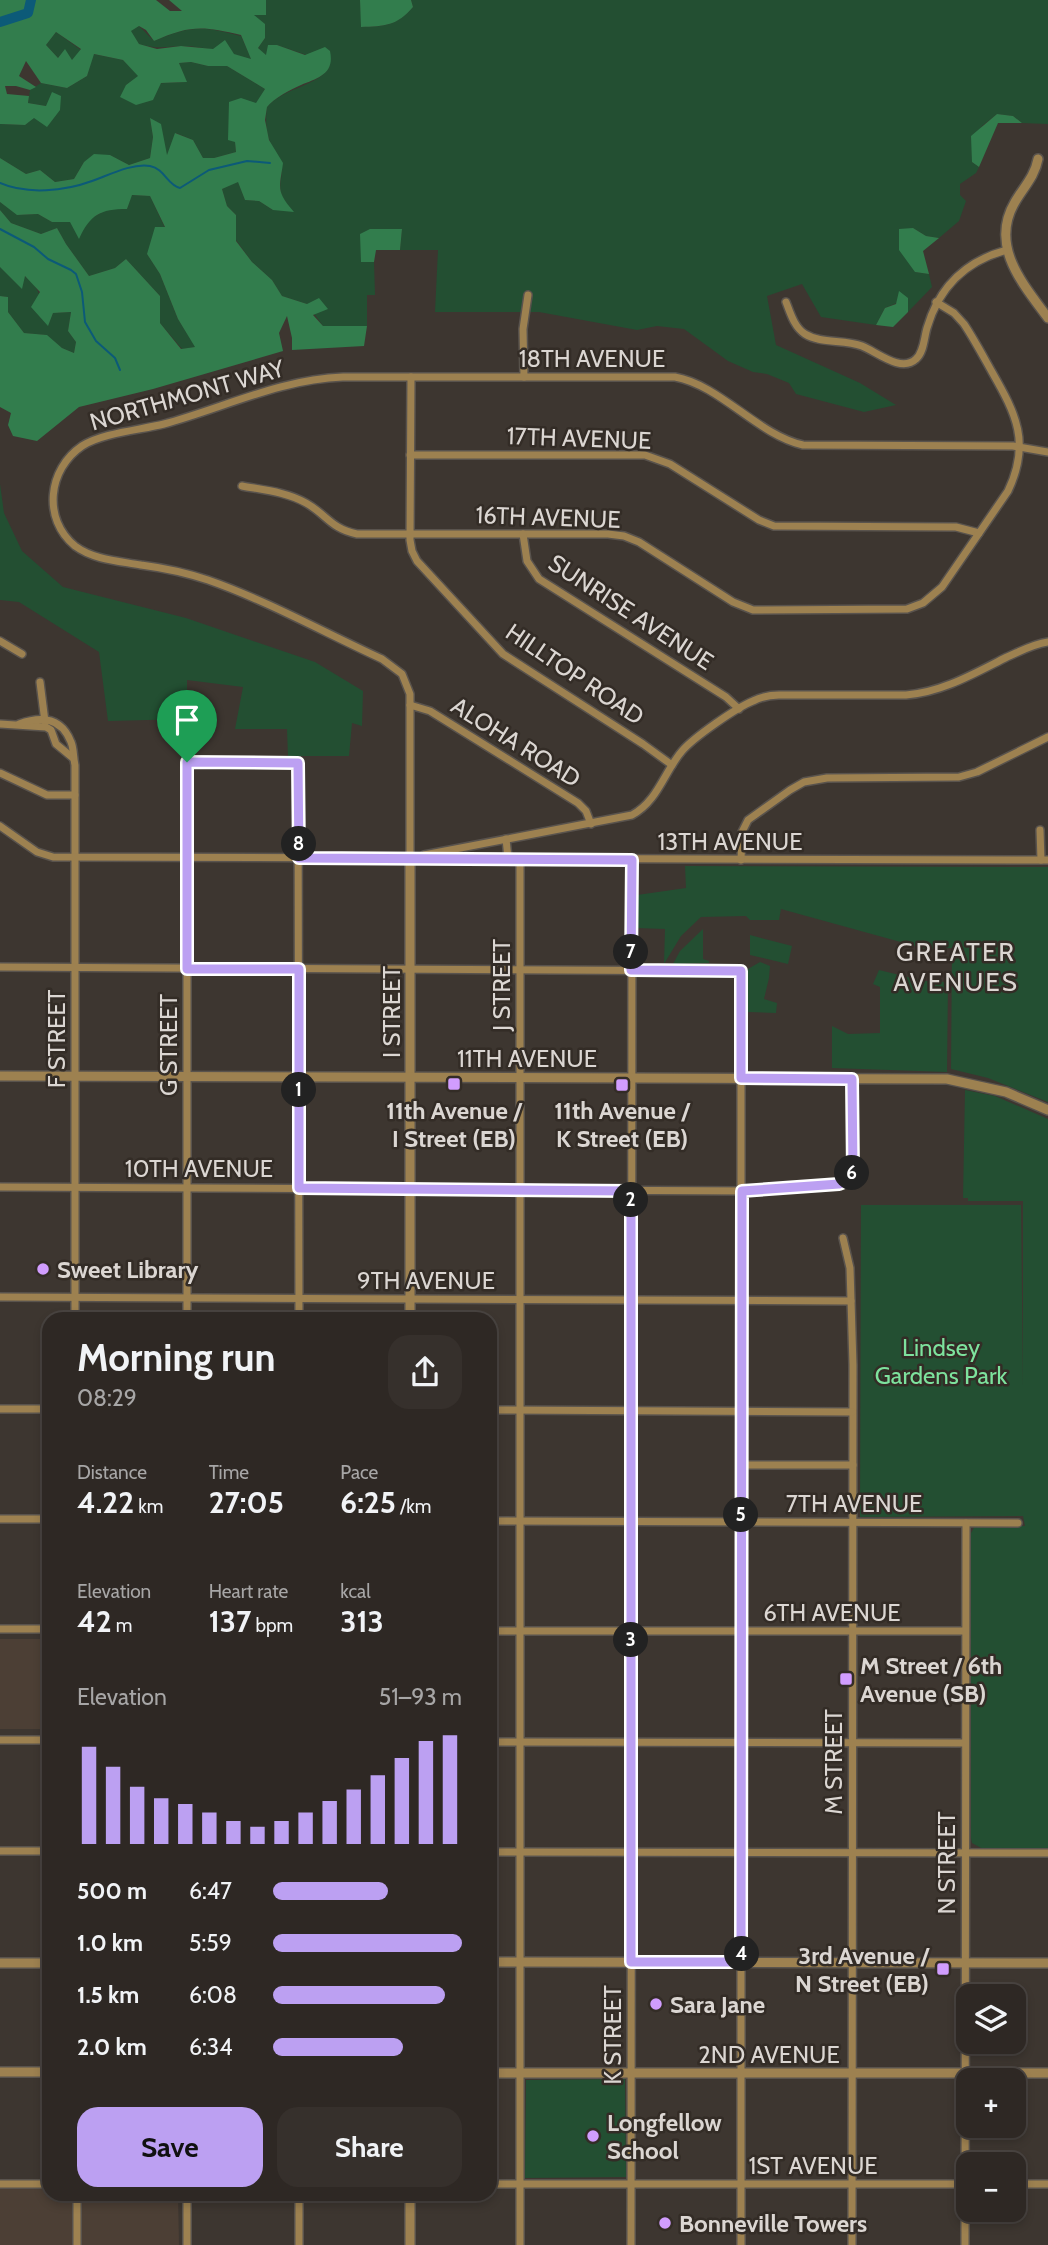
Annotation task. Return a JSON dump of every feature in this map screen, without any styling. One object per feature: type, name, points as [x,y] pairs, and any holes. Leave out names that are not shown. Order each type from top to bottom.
[{"type":"street","points":[[1038,159],[1036,169],[1009,215],[1007,250],[1017,275],[1048,318]]},
{"type":"street","points":[[786,302],[796,325],[808,336],[856,344],[904,364],[919,355],[936,302],[946,286],[962,271],[984,258],[1007,250]]},
{"type":"street","points":[[524,377],[523,328],[528,295]]},
{"type":"street","points":[[936,302],[954,313],[967,328],[1012,407],[1018,423],[1020,446]]},
{"type":"street","name":"18TH AVENUE","points":[[411,377],[682,379],[701,387],[779,436],[803,445],[1020,446],[1048,452]]},
{"type":"street","name":"HILLTOP ROAD","points":[[411,377],[410,534],[412,551],[417,561],[503,654],[672,765]]},
{"type":"street","name":"NORTHMONT WAY","points":[[69,540],[57,522],[53,493],[62,465],[86,444],[184,418],[305,380],[411,377]]},
{"type":"street","name":"16TH AVENUE","points":[[242,486],[297,498],[310,505],[329,523],[350,533],[624,536],[639,542],[733,602],[753,610],[894,611],[907,610],[931,598],[942,587],[1011,484],[1017,468],[1020,446]]},
{"type":"street","name":"17TH AVENUE","points":[[410,455],[645,455],[665,461],[759,520],[774,526],[956,527],[979,533]]},
{"type":"street","name":"SUNRISE AVENUE","points":[[523,534],[527,561],[539,579],[726,697],[739,709]]},
{"type":"street","name":"I STREET","points":[[69,540],[92,555],[172,570],[211,581],[382,659],[402,674],[409,687],[410,1312]]},
{"type":"street","points":[[0,641],[22,654]]},
{"type":"street","points":[[410,858],[625,818],[639,812],[650,801],[687,746],[754,700],[773,695],[925,693],[948,685],[1032,645],[1048,642]]},
{"type":"street","points":[[40,682],[45,722],[56,744],[73,758]]},
{"type":"street","name":"ALOHA ROAD","points":[[410,705],[430,711],[578,803],[586,811],[591,824]]},
{"type":"street","points":[[0,724],[55,722],[72,746],[73,758]]},
{"type":"street","name":"G STREET","points":[[187,729],[187,1312]]},
{"type":"street","points":[[741,860],[742,832],[748,820],[804,782],[820,779],[959,777],[977,772],[1048,737]]},
{"type":"street","name":"F STREET","points":[[73,758],[75,1312]]},
{"type":"street","points":[[187,762],[298,763],[299,1312]]},
{"type":"street","points":[[0,773],[47,795],[75,795]]},
{"type":"street","name":"13TH AVENUE","points":[[0,826],[45,855],[75,857],[1044,860]]},
{"type":"street","points":[[1040,830],[1044,860]]},
{"type":"street","points":[[506,839],[508,858]]},
{"type":"street","name":"J STREET","points":[[520,859],[520,2245]]},
{"type":"street","name":"K STREET","points":[[631,2245],[632,860]]},
{"type":"street","points":[[0,967],[741,971],[741,2245]]},
{"type":"street","name":"11TH AVENUE","points":[[0,1076],[947,1079],[1006,1092],[1048,1110]]},
{"type":"street","name":"10TH AVENUE","points":[[0,1187],[742,1191],[839,1184],[849,1180],[853,1172],[852,1079]]},
{"type":"street","name":"M STREET","points":[[843,1238],[849,1259],[851,1301],[853,1465],[852,2245]]},
{"type":"street","name":"9TH AVENUE","points":[[0,1297],[851,1301]]},
{"type":"street","points":[[0,1409],[42,1409]]},
{"type":"street","points":[[497,1410],[852,1412]]},
{"type":"street","points":[[741,1465],[853,1465]]},
{"type":"street","points":[[0,1519],[42,1519]]},
{"type":"street","name":"7TH AVENUE","points":[[497,1521],[1018,1523]]},
{"type":"street","name":"N STREET","points":[[965,2068],[966,1522]]},
{"type":"street","points":[[0,1629],[42,1629]]},
{"type":"street","name":"6TH AVENUE","points":[[497,1631],[965,1631]]},
{"type":"street","points":[[0,1740],[42,1740]]},
{"type":"street","points":[[497,1742],[965,1743]]},
{"type":"street","points":[[0,1851],[42,1851]]},
{"type":"street","points":[[497,1852],[1048,1853]]},
{"type":"street","points":[[497,1962],[1048,1963]]},
{"type":"street","points":[[0,1963],[42,1963]]},
{"type":"street","points":[[0,2072],[42,2072]]},
{"type":"street","name":"2ND AVENUE","points":[[497,2073],[956,2073]]},
{"type":"street","name":"2ND AVENUE","points":[[1026,2073],[1048,2073]]},
{"type":"street","points":[[0,2184],[42,2184]]},
{"type":"street","name":"1ST AVENUE","points":[[497,2184],[956,2184]]},
{"type":"street","points":[[1026,2184],[1048,2184]]},
{"type":"street","points":[[77,2201],[77,2245]]},
{"type":"street","points":[[187,2201],[187,2245]]},
{"type":"street","points":[[299,2201],[299,2245]]},
{"type":"street","points":[[410,2201],[410,2245]]},
{"type":"street","name":"N STREET","points":[[965,2222],[965,2245]]},
{"type":"shaded area","points":[[0,1639],[42,1639],[42,1729],[0,1729]]},
{"type":"shaded area","points":[[0,2189],[42,2189],[42,2201],[178,2201],[179,2245],[0,2245]]},
{"type":"green space","points":[[0,0],[156,0],[170,11],[182,11],[169,0],[266,0],[266,15],[254,15],[265,24],[265,38],[258,48],[266,55],[268,45],[277,45],[305,55],[325,47],[330,51],[331,59],[324,74],[282,94],[267,107],[265,120],[269,140],[283,163],[281,194],[294,212],[273,210],[259,201],[245,200],[238,182],[222,189],[227,206],[236,215],[236,241],[252,262],[272,280],[282,296],[307,304],[319,298],[328,309],[313,315],[323,326],[367,326],[364,346],[292,350],[287,316],[279,333],[283,351],[153,389],[79,407],[37,441],[13,436],[8,425],[11,413],[0,407],[0,296],[8,297],[8,312],[24,333],[47,335],[62,348],[74,353],[76,342],[68,331],[71,312],[53,313],[48,326],[31,307],[40,292],[25,276],[22,289],[0,267],[0,210],[11,223],[41,234],[57,228],[89,276],[115,268],[126,259],[160,296],[160,323],[181,349],[195,347],[178,319],[160,274],[147,254],[155,227],[165,227],[150,196],[132,195],[127,209],[110,210],[97,215],[87,224],[79,239],[70,222],[52,222],[38,214],[17,215],[0,202],[0,158],[26,174],[40,170],[55,182],[74,179],[84,162],[94,154],[110,155],[129,165],[150,158],[153,137],[150,118],[161,124],[167,155],[175,133],[193,140],[203,158],[214,158],[236,152],[235,142],[228,140],[229,102],[241,98],[256,103],[265,89],[227,66],[179,63],[187,82],[161,83],[153,100],[136,105],[120,97],[126,85],[138,76],[123,60],[94,54],[87,76],[67,88],[41,83],[26,61],[19,76],[36,87],[30,90],[5,86],[7,94],[29,96],[28,103],[46,106],[52,92],[61,96],[60,110],[47,127],[34,118],[25,125],[0,124]],"holes":[[[139,26],[146,30],[154,41],[177,32],[197,29],[241,35],[251,59],[234,54],[225,40],[213,49],[181,46],[157,49],[139,44],[131,31]],[[56,32],[81,49],[72,60],[65,49],[58,58],[46,45]]]},
{"type":"green space","points":[[266,0],[360,0],[362,27],[395,21],[413,7],[411,0],[1048,0],[1048,124],[1022,123],[1013,116],[997,114],[982,126],[972,162],[979,167],[976,173],[960,184],[960,195],[966,201],[959,221],[939,238],[926,236],[913,228],[915,272],[929,274],[932,287],[908,312],[908,298],[885,308],[876,325],[821,317],[802,284],[767,296],[776,345],[860,383],[896,405],[864,412],[796,394],[789,383],[728,361],[684,329],[657,326],[637,330],[539,312],[435,312],[438,250],[400,250],[402,229],[361,262],[374,262],[375,295],[367,295],[367,326],[323,326],[307,304],[282,296],[272,280],[252,262],[236,240],[236,215],[227,206],[222,189],[238,181],[245,200],[259,201],[273,210],[286,204],[280,188],[280,163],[267,132],[267,107],[274,100],[321,76],[330,63],[277,45],[266,56],[258,48],[265,38],[253,15]]},
{"type":"green space","points":[[360,0],[411,0],[413,7],[402,18],[390,24],[361,27]]},
{"type":"green space","points":[[139,26],[154,41],[178,32],[197,29],[217,30],[241,36],[252,60],[201,48],[139,44],[130,31]]},
{"type":"green space","points":[[56,32],[81,50],[72,61],[65,50],[58,58],[46,45]]},
{"type":"green space","points":[[93,54],[123,60],[139,76],[126,85],[186,82],[179,63],[191,62],[227,66],[265,89],[235,142],[236,152],[214,158],[203,158],[193,140],[176,133],[167,156],[150,118],[153,137],[150,158],[129,165],[110,155],[84,162],[74,179],[55,182],[40,170],[26,174],[0,158],[0,124],[25,125],[46,106],[28,103],[30,90],[41,83],[67,88],[87,76]]},
{"type":"green space","points":[[997,114],[1013,116],[1022,123],[998,123],[979,167],[972,162],[971,136]]},
{"type":"green space","points":[[131,195],[150,196],[165,228],[147,254],[160,274],[178,319],[196,347],[182,349],[160,323],[160,296],[126,259],[115,268],[89,276],[57,228],[41,234],[11,223],[0,210],[0,202],[18,215],[38,214],[52,222],[88,220],[108,209],[127,209]]},
{"type":"green space","points":[[913,228],[926,236],[939,238],[923,251],[929,274],[915,272],[899,250],[899,229]]},
{"type":"green space","points":[[370,229],[402,229],[400,250],[376,250],[374,262],[361,262],[360,234]]},
{"type":"green space","points":[[0,262],[34,286],[42,301],[48,325],[53,313],[71,312],[68,331],[76,342],[74,353],[62,348],[46,335],[24,333],[8,312],[8,297],[0,296]]},
{"type":"green space","points":[[899,291],[908,298],[908,312],[893,327],[876,325],[885,308],[896,304]]},
{"type":"green space","points":[[0,484],[4,513],[22,551],[63,587],[186,618],[315,662],[363,691],[362,726],[352,723],[349,756],[288,756],[287,729],[235,729],[243,687],[187,680],[187,719],[108,721],[99,652],[19,602],[0,600]]},
{"type":"green space","points":[[685,866],[1048,867],[1048,1102],[988,1078],[951,1069],[952,948],[926,949],[781,909],[779,920],[750,920],[746,916],[701,917],[681,936],[664,964],[665,929],[636,928],[637,895],[686,888]]},
{"type":"green space","points":[[703,929],[703,959],[709,963],[673,964],[680,951]]},
{"type":"green space","points":[[750,935],[792,946],[788,964],[750,955]]},
{"type":"green space","points":[[760,962],[770,966],[764,999],[777,1003],[776,1013],[748,1012],[748,969]]},
{"type":"green space","points":[[879,970],[924,981],[948,982],[947,1072],[832,1068],[832,1026],[848,1034],[880,1033],[880,987],[873,984]]},
{"type":"green space","name":"Lindsey Gardens Park","points":[[965,1090],[995,1096],[1048,1119],[1048,1848],[983,1849],[972,1843],[971,1838],[971,1533],[975,1526],[1025,1526],[1023,1516],[860,1517],[861,1205],[1021,1205],[1023,1387],[1023,1201],[968,1201],[968,1198],[963,1198]]},
{"type":"green space","points":[[625,2079],[626,2177],[525,2178],[526,2080]]},
{"type":"waterway","points":[[0,22],[28,13],[31,0]]},
{"type":"waterway","points":[[0,183],[22,189],[58,189],[128,168],[150,166],[180,188],[209,170],[247,161],[270,163]]},
{"type":"waterway","points":[[0,229],[76,274],[82,292],[85,322],[96,341],[115,358],[120,370]]},
{"type":"place","name":"11th Avenue / I Street (EB)","points":[[454,1084]]},
{"type":"place","name":"11th Avenue / K Street (EB)","points":[[622,1085]]},
{"type":"place","name":"Sweet Library","points":[[43,1269]]},
{"type":"place","name":"M Street / 6th Avenue (SB)","points":[[846,1679]]},
{"type":"place","name":"3rd Avenue / N Street (EB)","points":[[943,1969]]},
{"type":"place","name":"Sara Jane","points":[[656,2004]]},
{"type":"place","name":"Longfellow School","points":[[593,2136]]},
{"type":"place","name":"Bonneville Towers","points":[[665,2223]]},
{"type":"district","name":"GREATER AVENUES","points":[[956,967]]},
{"type":"route","points":[[187,762],[298,763],[299,858],[632,860],[631,970],[741,971],[741,1078],[852,1079],[853,1172],[849,1180],[839,1184],[742,1191],[741,1962],[631,1962],[631,1191],[299,1188],[299,969],[187,969],[187,762]]}]
